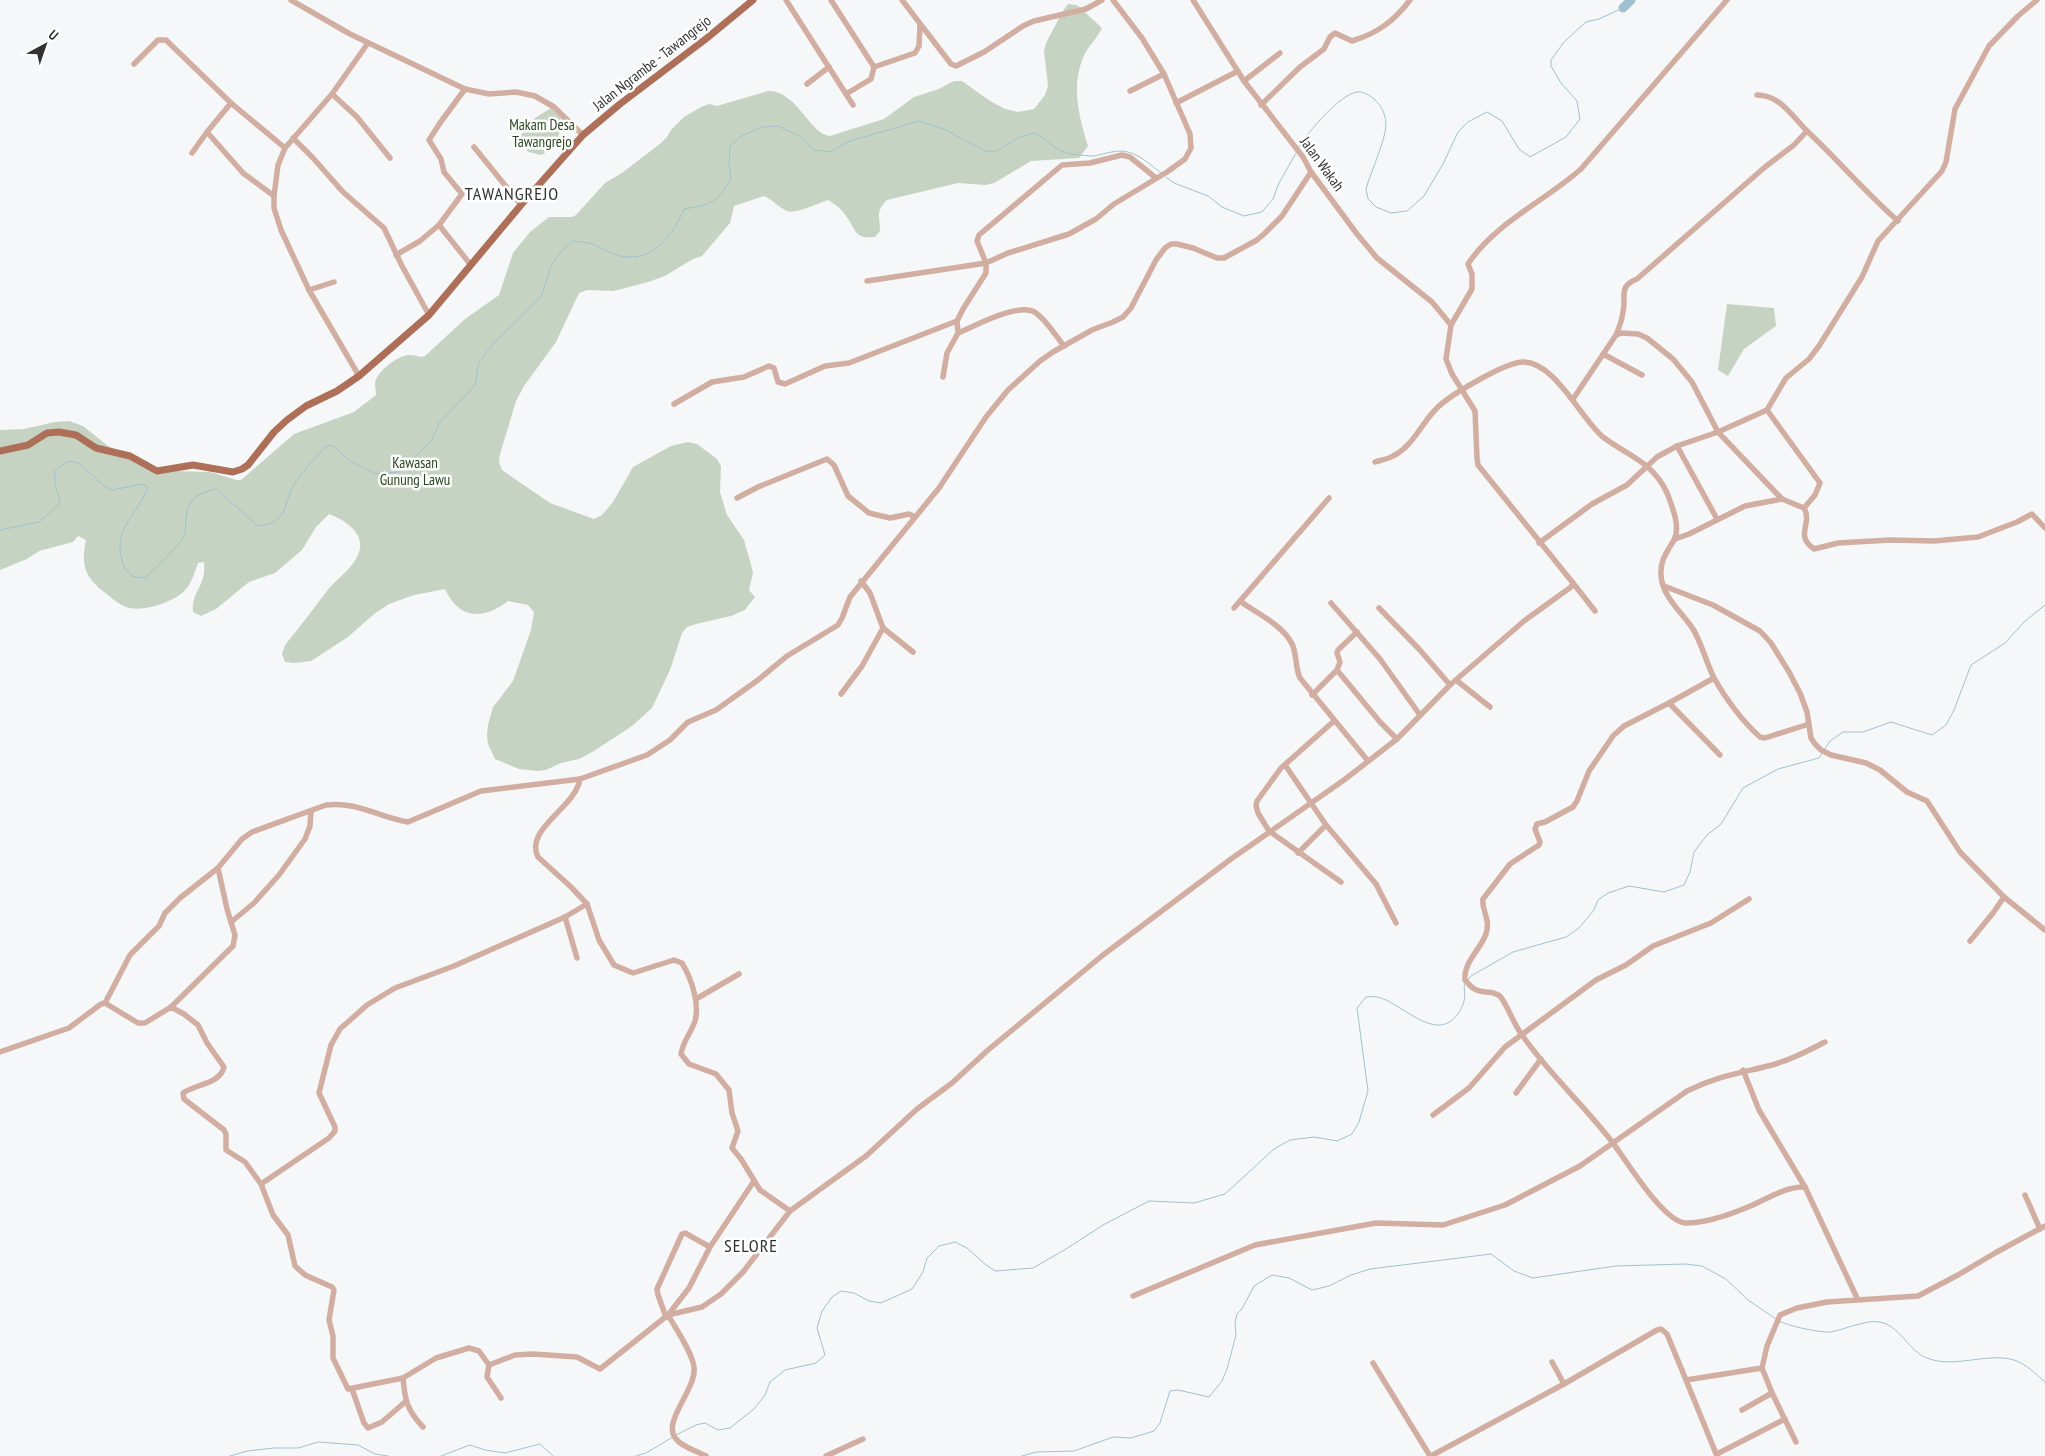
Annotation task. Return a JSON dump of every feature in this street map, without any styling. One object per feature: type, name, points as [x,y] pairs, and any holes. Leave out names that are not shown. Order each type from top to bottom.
[{"type":"main road","name":"Jalan Ngrambe - Tawangrejo","points":[[0,451],[28,445],[47,433],[59,432],[72,434],[100,450],[130,456],[157,471],[193,465],[233,472],[248,465],[274,432],[297,412],[337,391],[359,376],[429,315],[470,264],[584,135],[628,98],[708,38],[753,0]]},
{"type":"street","points":[[291,0],[305,10],[368,43],[465,90],[488,94],[516,92],[535,96],[554,107],[584,135]]},
{"type":"street","points":[[786,0],[853,106]]},
{"type":"street","points":[[831,0],[874,68],[871,80],[846,94]]},
{"type":"street","points":[[902,0],[950,64],[958,66],[984,52],[1023,26],[1034,21],[1086,9],[1102,0]]},
{"type":"street","points":[[867,281],[986,263],[1008,253],[1069,234],[1096,219],[1114,204],[1158,178],[1185,159],[1191,148],[1187,125],[1164,74],[1142,38],[1112,0]]},
{"type":"street","name":"Jalan Wakah","points":[[1193,0],[1261,105],[1303,157],[1311,172],[1377,258],[1432,302],[1451,325]]},
{"type":"street","points":[[1261,105],[1300,67],[1324,49],[1332,34],[1340,34],[1352,41],[1376,32],[1396,18],[1410,0]]},
{"type":"street","points":[[1595,611],[1478,465],[1476,458],[1475,411],[1452,374],[1446,359],[1451,325],[1472,289],[1472,274],[1468,264],[1472,257],[1493,235],[1562,186],[1581,169],[1727,0]]},
{"type":"street","points":[[1539,543],[1592,504],[1627,485],[1657,457],[1677,446],[1718,432],[1767,410],[1786,378],[1809,359],[1819,346],[1862,277],[1878,241],[1942,170],[1946,162],[1955,109],[1989,46],[2018,16],[2037,0]]},
{"type":"street","points":[[874,68],[915,52],[919,46],[920,26]]},
{"type":"street","points":[[134,64],[158,40],[163,39],[231,103],[285,148]]},
{"type":"street","points":[[359,376],[309,290],[281,230],[274,208],[274,196],[278,165],[285,148],[332,94],[368,43]]},
{"type":"street","points":[[1244,81],[1280,53]]},
{"type":"street","points":[[806,84],[829,68]]},
{"type":"street","points":[[1176,102],[1238,71]]},
{"type":"street","points":[[1130,91],[1164,74]]},
{"type":"street","points":[[396,255],[420,242],[438,225],[462,194],[444,172],[440,156],[429,140],[465,90]]},
{"type":"street","points":[[332,94],[357,116],[390,158]]},
{"type":"street","points":[[1757,95],[1771,96],[1778,100],[1840,162],[1880,206],[1898,221]]},
{"type":"street","points":[[192,153],[231,103]]},
{"type":"street","points":[[1573,399],[1616,335],[1624,311],[1626,285],[1637,279],[1765,167],[1794,146],[1807,131]]},
{"type":"street","points":[[207,132],[243,173],[274,196]]},
{"type":"street","points":[[293,138],[343,192],[384,228],[396,255],[429,315]]},
{"type":"street","points":[[474,147],[521,205]]},
{"type":"street","points":[[943,377],[948,353],[958,332],[957,321],[962,309],[986,273],[986,263],[978,244],[977,238],[979,235],[1058,167],[1090,163],[1122,155],[1130,157],[1158,178]]},
{"type":"street","points":[[106,1003],[130,955],[154,931],[165,913],[180,898],[218,868],[242,840],[252,832],[326,805],[346,804],[362,807],[408,822],[481,792],[580,779],[647,755],[658,749],[688,722],[716,710],[758,680],[787,656],[838,625],[850,597],[956,465],[986,417],[1008,390],[1040,361],[1092,330],[1122,317],[1130,308],[1156,260],[1165,248],[1171,244],[1193,248],[1217,258],[1224,258],[1257,240],[1282,216],[1311,172]]},
{"type":"street","points":[[438,225],[470,264]]},
{"type":"street","points":[[309,290],[334,282]]},
{"type":"street","points":[[958,332],[1015,310],[1029,309],[1041,318],[1064,346]]},
{"type":"street","points":[[674,404],[712,382],[744,377],[769,366],[774,368],[778,382],[785,384],[825,366],[849,363],[957,321]]},
{"type":"street","points":[[1616,335],[1622,332],[1638,334],[1648,338],[1673,360],[1692,382],[1718,432],[1782,499],[1804,508],[1807,517],[1804,538],[1807,544],[1814,549],[1847,543],[1890,540],[1934,541],[1978,537],[2032,514],[2045,528]]},
{"type":"street","points":[[1603,354],[1642,374]]},
{"type":"street","points":[[1375,462],[1393,456],[1404,448],[1436,409],[1463,389],[1508,366],[1522,362],[1542,368],[1573,399],[1590,424],[1602,436],[1648,466],[1659,478],[1666,492],[1676,526],[1675,539],[1666,551],[1660,566],[1661,578],[1676,610],[1692,629],[1714,678],[1732,704],[1760,737],[1765,738],[1809,724]]},
{"type":"street","points":[[1767,410],[1820,483],[1815,495],[1804,508]]},
{"type":"street","points":[[1677,446],[1717,519]]},
{"type":"street","points":[[737,498],[758,487],[827,459],[834,464],[848,496],[869,513],[890,518],[909,514],[915,518]]},
{"type":"street","points":[[1234,608],[1250,587],[1329,498]]},
{"type":"street","points":[[1675,539],[1745,506],[1782,499]]},
{"type":"street","points":[[862,581],[870,593],[884,628],[913,652]]},
{"type":"street","points":[[667,1316],[702,1307],[722,1294],[743,1272],[790,1211],[866,1156],[917,1109],[1104,955],[1269,831],[1311,803],[1397,740],[1450,685],[1524,621],[1571,587],[1573,583]]},
{"type":"street","points":[[1664,586],[1713,605],[1749,623],[1760,631],[1789,672],[1807,712],[1811,738],[1821,750],[1831,755],[1866,763],[1880,770],[1907,792],[1926,801],[1960,852],[2004,897],[2045,930]]},
{"type":"street","points":[[1240,601],[1287,635],[1294,651],[1296,672],[1312,695],[1368,761]]},
{"type":"street","points":[[1332,603],[1380,659],[1420,715]]},
{"type":"street","points":[[1379,608],[1419,649],[1450,685]]},
{"type":"street","points":[[842,694],[862,666],[884,628]]},
{"type":"street","points":[[1312,695],[1338,670],[1340,662],[1337,652],[1356,632]]},
{"type":"street","points":[[1338,670],[1397,740]]},
{"type":"street","points":[[1714,678],[1618,730],[1589,771],[1577,801],[1572,807],[1535,826],[1540,842],[1539,845],[1510,864],[1483,899],[1482,903],[1487,914],[1486,934],[1464,973],[1467,982],[1479,992],[1495,992],[1500,996],[1522,1035],[1612,1142],[1657,1203],[1676,1220],[1683,1223],[1717,1218],[1784,1191],[1805,1187]]},
{"type":"street","points":[[1456,680],[1490,707]]},
{"type":"street","points":[[1670,703],[1720,755]]},
{"type":"street","points":[[1334,721],[1285,764],[1257,801],[1256,806],[1269,831],[1341,882]]},
{"type":"street","points":[[1285,764],[1326,825],[1376,884],[1396,922]]},
{"type":"street","points":[[580,779],[576,792],[537,836],[534,847],[538,857],[587,904],[599,940],[614,965],[633,973],[674,960],[680,961],[685,968],[696,999],[694,1021],[682,1044],[682,1054],[689,1064],[716,1074],[729,1090],[732,1113],[738,1131],[732,1148],[760,1190],[790,1211]]},
{"type":"street","points":[[231,922],[254,903],[305,839],[310,826],[311,811]]},
{"type":"street","points":[[1298,853],[1326,825]]},
{"type":"street","points":[[0,1052],[69,1028],[101,1004],[106,1003],[138,1023],[145,1023],[171,1008],[233,946],[235,935],[218,868]]},
{"type":"street","points":[[1970,941],[2004,897]]},
{"type":"street","points":[[1433,1115],[1469,1088],[1505,1047],[1596,980],[1626,965],[1643,952],[1710,923],[1749,899]]},
{"type":"street","points":[[261,1184],[329,1138],[335,1131],[335,1127],[319,1093],[331,1045],[340,1029],[367,1005],[395,988],[454,966],[564,917],[587,904]]},
{"type":"street","points":[[564,917],[577,958]]},
{"type":"street","points":[[696,999],[739,974]]},
{"type":"street","points":[[171,1008],[184,1014],[198,1025],[207,1043],[224,1067],[218,1077],[190,1088],[183,1093],[184,1099],[224,1130],[226,1134],[226,1150],[245,1162],[261,1184],[273,1215],[288,1234],[295,1266],[305,1275],[330,1285],[334,1290],[329,1320],[333,1336],[333,1358],[346,1387],[352,1389],[403,1378],[436,1358],[469,1348],[478,1351],[489,1365],[487,1377],[502,1398]]},
{"type":"street","points":[[1132,1296],[1255,1245],[1376,1223],[1443,1225],[1505,1205],[1560,1178],[1687,1091],[1704,1082],[1743,1070],[1771,1065],[1795,1057],[1825,1042]]},
{"type":"street","points":[[1516,1093],[1541,1059]]},
{"type":"street","points":[[1743,1070],[1759,1110],[1805,1187],[1857,1298]]},
{"type":"street","points":[[489,1365],[515,1355],[533,1354],[578,1357],[600,1369],[667,1316],[689,1288],[710,1247],[754,1181]]},
{"type":"street","points":[[1796,1442],[1762,1368],[1767,1346],[1780,1316],[1797,1308],[1827,1302],[1857,1298],[1911,1298],[1918,1296],[2042,1227],[2025,1195]]},
{"type":"street","points":[[706,1456],[676,1440],[672,1433],[671,1427],[674,1418],[693,1383],[695,1368],[667,1316],[657,1289],[682,1234],[685,1233],[710,1247]]},
{"type":"street","points":[[1373,1363],[1431,1456],[1564,1384],[1653,1331],[1661,1329],[1672,1341],[1717,1455],[1785,1419]]},
{"type":"street","points":[[1552,1362],[1564,1384]]},
{"type":"street","points":[[1686,1380],[1762,1368]]},
{"type":"street","points":[[403,1378],[405,1402],[412,1415],[423,1427]]},
{"type":"street","points":[[352,1389],[364,1423],[368,1428],[382,1422],[405,1402]]},
{"type":"street","points":[[1742,1410],[1772,1393]]},
{"type":"street","points":[[826,1456],[863,1439]]},
{"type":"green space","name":"Kawasan Gunung Lawu","points":[[1068,4],[1077,5],[1102,28],[1085,54],[1077,79],[1079,113],[1088,146],[1079,158],[1031,161],[994,183],[985,185],[958,183],[887,200],[880,211],[880,231],[875,237],[859,235],[842,211],[828,200],[792,212],[784,210],[764,196],[734,206],[730,223],[702,256],[693,259],[665,276],[614,291],[587,290],[579,293],[556,342],[524,386],[516,401],[500,454],[499,462],[502,470],[550,503],[594,519],[602,515],[613,502],[633,467],[671,446],[688,442],[697,444],[717,459],[721,466],[720,492],[727,515],[744,540],[753,573],[749,590],[755,597],[745,610],[731,616],[687,627],[682,633],[670,670],[652,708],[632,726],[579,759],[561,763],[546,770],[519,769],[495,759],[488,744],[488,725],[493,707],[513,681],[531,630],[534,612],[528,605],[508,601],[490,612],[473,614],[457,607],[445,589],[414,595],[389,604],[374,614],[348,637],[311,661],[285,662],[282,654],[285,645],[331,586],[357,558],[359,552],[360,545],[356,533],[341,519],[329,514],[316,527],[302,550],[275,573],[249,582],[216,609],[201,616],[193,612],[193,605],[203,577],[204,562],[198,563],[190,583],[182,593],[167,602],[141,609],[126,607],[120,604],[92,581],[84,564],[86,540],[78,536],[73,542],[39,551],[27,559],[0,570],[0,430],[24,429],[69,421],[83,426],[108,446],[160,473],[174,471],[210,472],[241,480],[294,434],[354,412],[376,395],[375,383],[377,378],[394,361],[410,355],[425,356],[465,319],[499,295],[513,253],[530,232],[549,217],[572,217],[576,215],[605,183],[622,173],[661,143],[684,117],[701,107],[709,104],[717,106],[768,91],[778,93],[787,97],[823,134],[830,136],[884,119],[914,97],[939,89],[954,81],[962,81],[1005,109],[1018,112],[1034,109],[1045,95],[1048,86],[1044,51],[1046,43]]},
{"type":"green space","name":"Makam Desa Tawangrejo","points":[[551,108],[564,120],[556,142],[542,155],[528,152],[520,140],[524,129],[531,121]]},
{"type":"green space","points":[[1727,304],[1774,308],[1776,326],[1744,349],[1728,376],[1718,370]]},
{"type":"waterway","points":[[1623,8],[1631,0]]},
{"type":"waterway","points":[[1299,147],[1309,132],[1342,100],[1357,92],[1368,95],[1381,107],[1386,123],[1381,147],[1366,189],[1368,199],[1376,207],[1391,213],[1407,211],[1424,196],[1443,164],[1458,132],[1468,122],[1487,112],[1502,121],[1519,149],[1530,157],[1566,137],[1580,119],[1577,101],[1561,83],[1551,66],[1551,60],[1564,42],[1586,22],[1599,19],[1623,8]]},
{"type":"waterway","points":[[0,530],[39,522],[60,503],[55,484],[55,471],[68,461],[79,463],[103,485],[112,490],[143,484],[148,487],[143,499],[123,531],[120,549],[125,568],[129,573],[135,577],[145,578],[183,538],[189,505],[199,495],[216,489],[258,526],[275,521],[280,516],[284,511],[295,483],[325,447],[332,445],[350,461],[376,474],[399,472],[432,440],[440,422],[475,385],[479,362],[492,345],[541,297],[551,266],[572,241],[592,244],[623,257],[638,256],[656,248],[670,234],[684,209],[708,204],[717,198],[731,179],[730,146],[740,137],[762,127],[778,126],[799,136],[814,150],[830,152],[850,141],[919,121],[944,129],[985,151],[997,151],[1020,137],[1035,133],[1066,153],[1094,156],[1115,151],[1132,153],[1161,173]]},
{"type":"waterway","points":[[1166,177],[1174,183],[1208,196],[1222,207],[1244,216],[1262,212],[1273,199],[1279,183],[1296,153]]},
{"type":"waterway","points":[[1824,750],[1830,741],[1843,732],[1863,732],[1891,722],[1932,735],[1946,725],[1954,710],[1971,665],[2005,643],[2024,622],[2045,605]]},
{"type":"waterway","points":[[1468,980],[1471,976],[1513,952],[1566,937],[1579,928],[1594,910],[1598,900],[1608,893],[1629,886],[1664,892],[1684,885],[1690,872],[1694,852],[1707,835],[1721,824],[1743,788],[1778,769],[1819,758],[1822,753]]},
{"type":"waterway","points":[[676,1435],[696,1425],[705,1423],[718,1430],[730,1428],[754,1409],[765,1395],[770,1382],[785,1370],[816,1363],[825,1355],[817,1328],[822,1311],[832,1297],[841,1291],[854,1293],[869,1301],[881,1303],[912,1289],[923,1272],[927,1258],[939,1246],[955,1242],[967,1248],[995,1271],[1033,1268],[1103,1225],[1149,1201],[1194,1203],[1225,1194],[1274,1149],[1290,1140],[1314,1137],[1337,1141],[1352,1134],[1359,1122],[1368,1091],[1357,1008],[1366,997],[1376,997],[1386,1000],[1428,1023],[1438,1025],[1448,1023],[1457,1015],[1463,1005],[1464,986],[1466,983]]},
{"type":"waterway","points":[[1022,1456],[1036,1452],[1074,1451],[1113,1437],[1131,1438],[1154,1431],[1160,1423],[1170,1391],[1178,1390],[1209,1397],[1222,1381],[1227,1369],[1236,1335],[1235,1323],[1237,1314],[1242,1309],[1254,1286],[1272,1275],[1289,1278],[1312,1290],[1329,1286],[1351,1275],[1370,1269],[1491,1254],[1514,1271],[1533,1278],[1616,1266],[1686,1264],[1702,1266],[1726,1279],[1748,1300],[1776,1319]]},
{"type":"waterway","points":[[1779,1321],[1797,1327],[1826,1332],[1874,1321],[1879,1322],[1893,1328],[1914,1350],[1927,1358],[1948,1362],[1993,1358],[2014,1360],[2027,1367],[2045,1382]]},
{"type":"waterway","points":[[636,1456],[646,1453],[673,1437]]},
{"type":"waterway","points":[[230,1456],[247,1451],[298,1448],[318,1442],[358,1445],[375,1454],[388,1456]]},
{"type":"waterway","points":[[441,1456],[470,1445],[485,1450],[505,1453],[540,1444],[553,1456]]},
{"type":"district","name":"TAWANGREJO","points":[[512,194]]},
{"type":"district","name":"SELORE","points":[[751,1246]]}]
